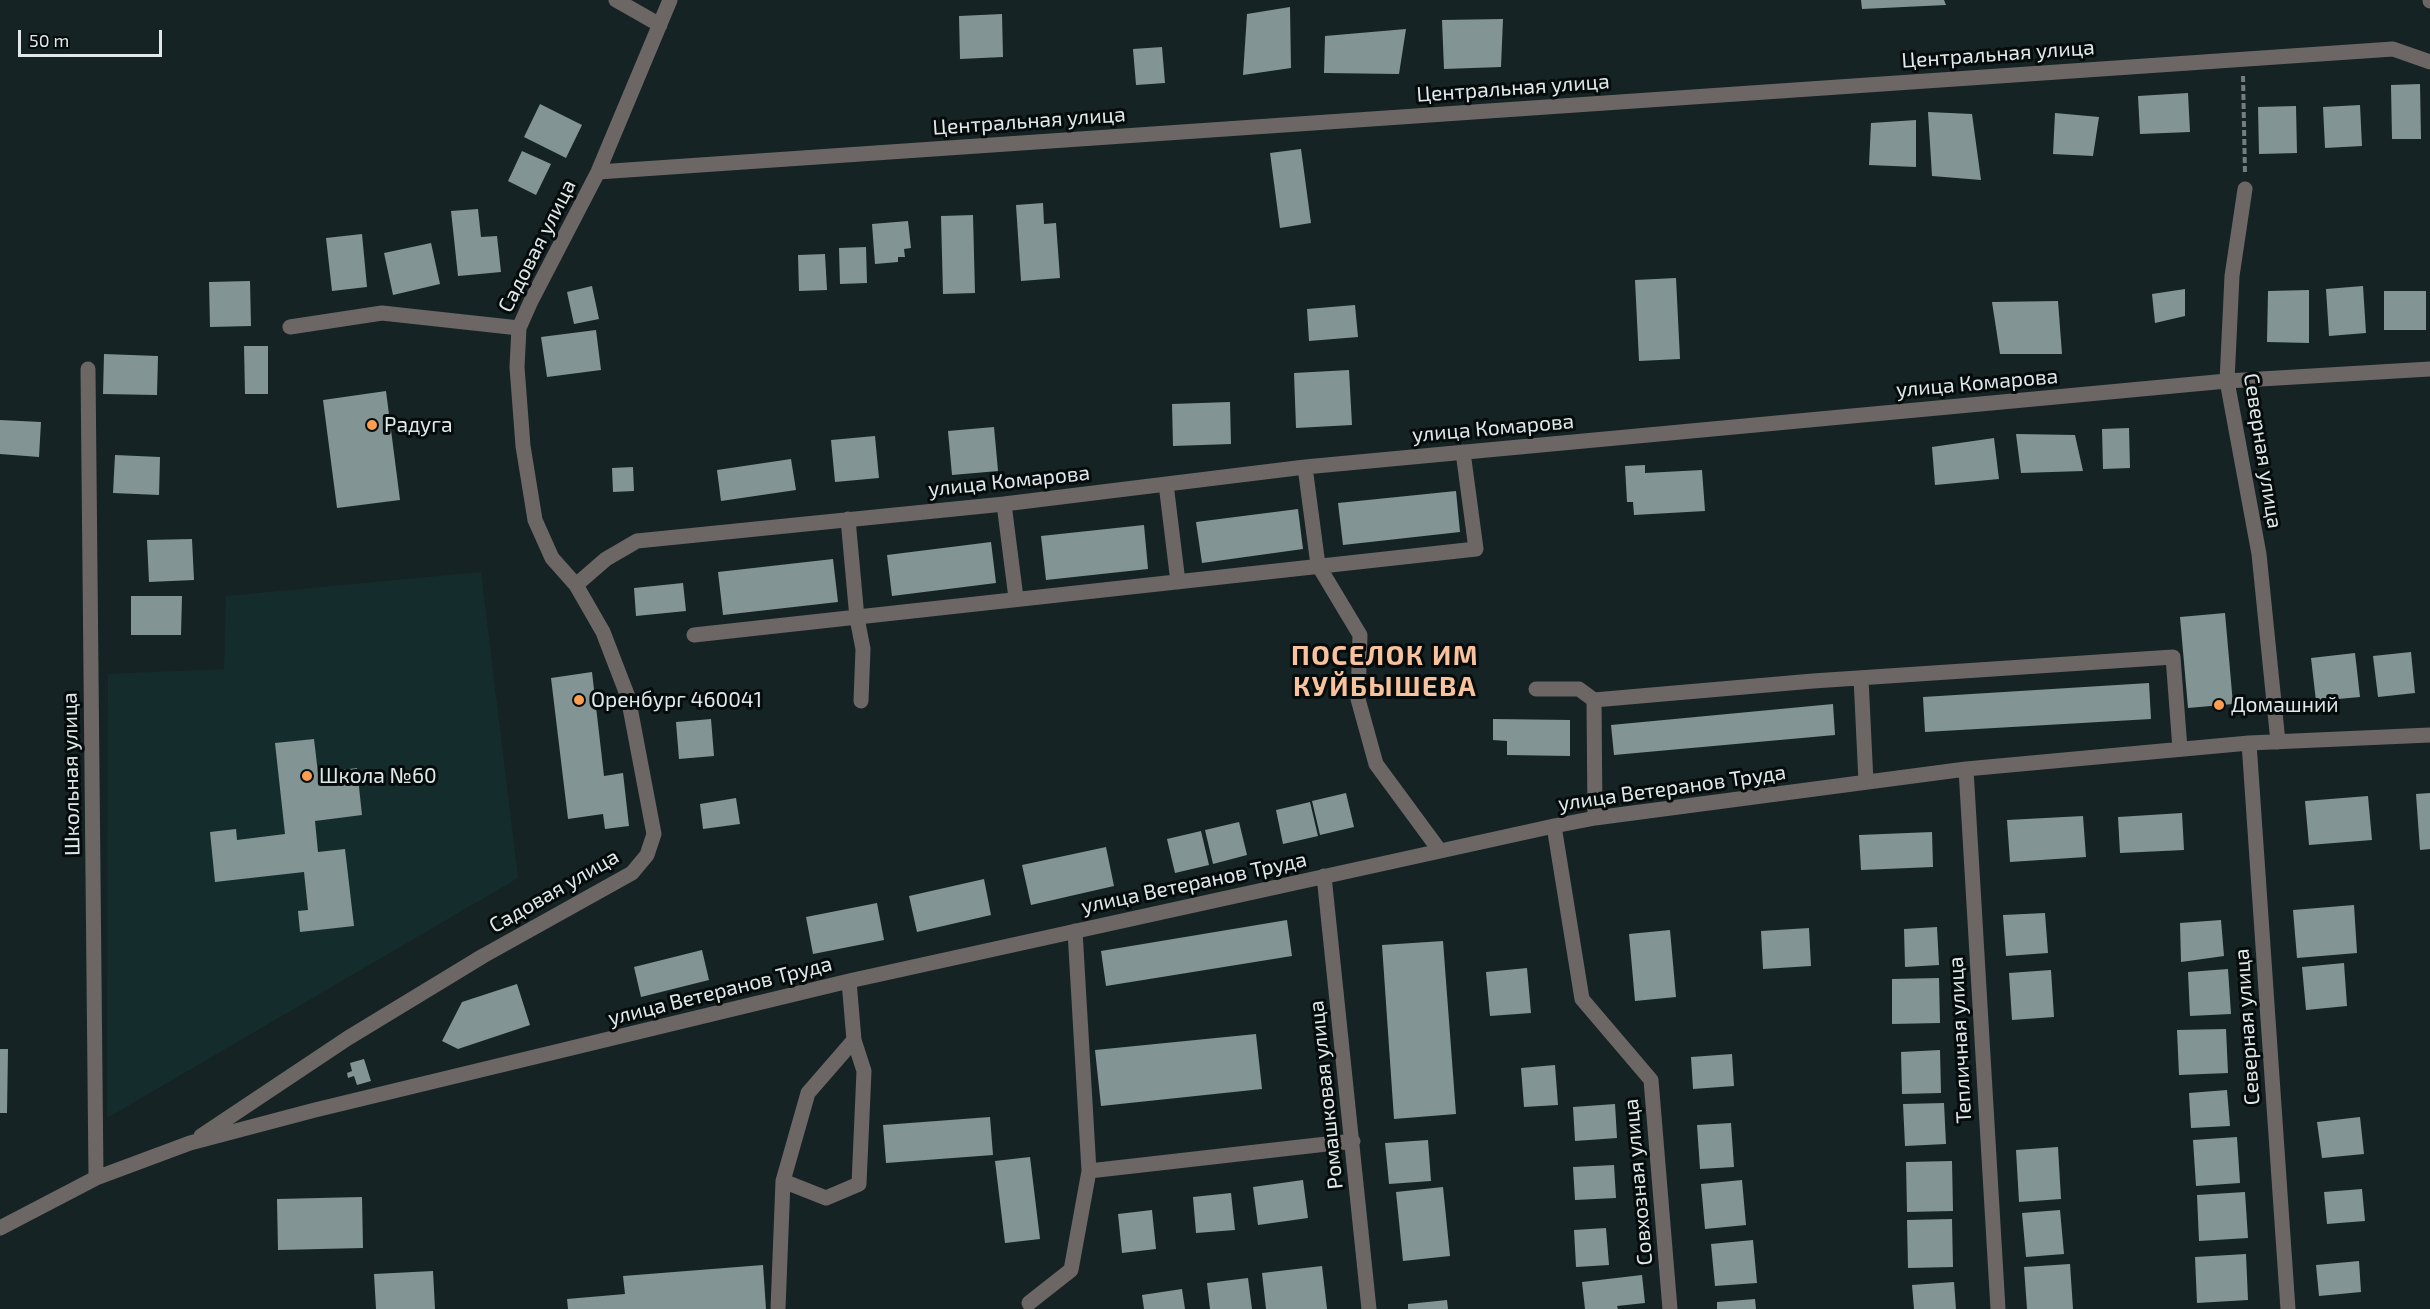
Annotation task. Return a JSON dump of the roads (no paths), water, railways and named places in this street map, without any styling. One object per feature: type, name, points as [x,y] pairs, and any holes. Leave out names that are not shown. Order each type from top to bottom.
[{"type":"street","points":[[615,0],[660,25]]},
{"type":"street","name":"Садовая улица","points":[[190,1143],[358,1032],[483,956],[632,873],[647,855],[654,834],[628,697],[603,632],[576,585],[552,558],[535,520],[523,446],[517,367],[519,328],[597,171],[670,0]]},
{"type":"street","name":"Центральная улица","points":[[597,171],[2393,48],[2430,62]]},
{"type":"street","name":"Северная улица","points":[[2245,189],[2232,276],[2227,381],[2259,554],[2278,742]]},
{"type":"street","points":[[290,327],[382,313],[519,328]]},
{"type":"street","name":"Школьная улица","points":[[88,369],[96,1178]]},
{"type":"street","name":"улица Комарова","points":[[576,585],[606,560],[636,540],[1004,504],[1305,467],[2227,381],[2430,369]]},
{"type":"street","points":[[694,635],[1476,549],[1463,452]]},
{"type":"street","points":[[1305,467],[1318,565],[1360,635],[1358,699],[1376,764],[1440,851]]},
{"type":"street","points":[[1166,484],[1178,582]]},
{"type":"street","points":[[1004,504],[1016,598]]},
{"type":"street","points":[[848,519],[857,618],[863,649],[861,701]]},
{"type":"street","points":[[1536,689],[1579,689],[1594,700],[1861,678],[2173,657],[2180,748]]},
{"type":"street","points":[[1861,678],[1866,782]]},
{"type":"street","points":[[1594,700],[1595,818]]},
{"type":"street","name":"улица Ветеранов Труда","points":[[0,1228],[96,1178],[190,1143],[327,1107],[849,981],[1554,826],[1595,818],[1966,769],[2180,748],[2430,735]]},
{"type":"street","name":"Северная улица","points":[[2249,743],[2288,1309]]},
{"type":"street","name":"Тепличная улица","points":[[1966,769],[1998,1309]]},
{"type":"street","name":"Совхозная улица","points":[[1554,826],[1582,999],[1651,1080],[1670,1309]]},
{"type":"street","name":"Ромашковая улица","points":[[1324,876],[1370,1309]]},
{"type":"street","points":[[1029,1303],[1071,1270],[1089,1171],[1075,931]]},
{"type":"street","points":[[783,1181],[826,1198],[859,1184],[864,1071],[854,1040],[849,981]]},
{"type":"street","points":[[778,1309],[783,1181],[808,1093],[854,1040]]},
{"type":"street","points":[[1089,1171],[1353,1141]]},
{"type":"place","name":"Радуга","points":[[372,425]]},
{"type":"place","name":"Оренбург 460041","points":[[579,700]]},
{"type":"place","name":"Домашний","points":[[2219,705]]},
{"type":"place","name":"Школа №60","points":[[307,776]]},
{"type":"district","name":"ПОСЕЛОК ИМ КУЙБЫШЕВА","points":[[1385,672]]}]
